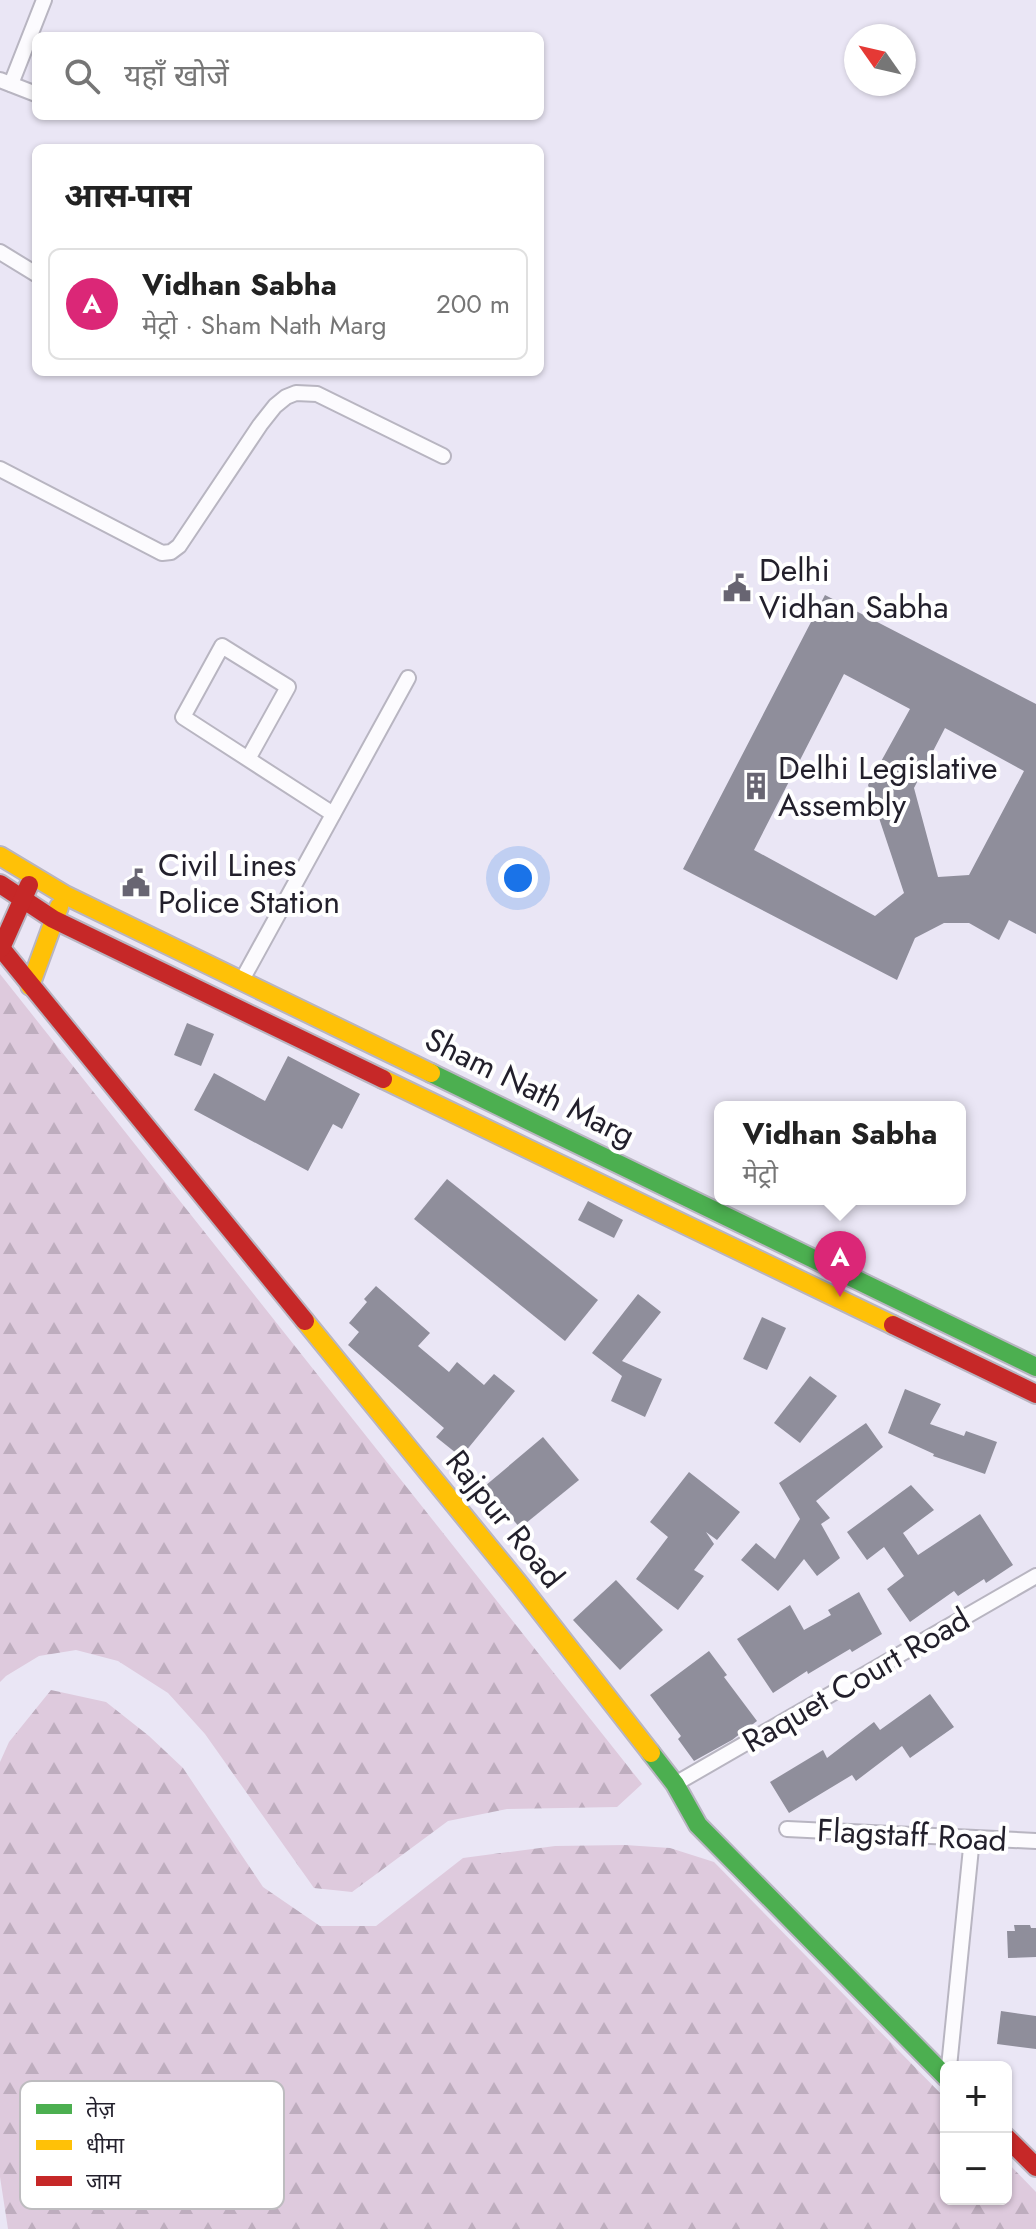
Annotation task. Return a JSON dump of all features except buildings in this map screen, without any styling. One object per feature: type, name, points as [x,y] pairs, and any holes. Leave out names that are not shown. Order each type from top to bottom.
[{"type":"main road","name":"Sham Nath Marg","points":[[0,856],[65,895],[1036,1367]]},
{"type":"main road","points":[[0,948],[33,875]]},
{"type":"main road","name":"Sham Nath Marg","points":[[0,884],[53,919],[1036,1394]]},
{"type":"main road","points":[[30,986],[53,919],[65,895]]},
{"type":"main road","name":"Rajpur Road","points":[[0,948],[520,1585],[675,1784],[698,1825],[940,2071]]},
{"type":"main road","points":[[1012,2143],[1036,2167]]},
{"type":"street","points":[[32,92],[5,82],[44,0]]},
{"type":"street","points":[[0,252],[32,272]]},
{"type":"street","points":[[0,469],[162,553],[171,552],[179,546],[260,425],[275,406],[296,393],[317,394],[443,456]]},
{"type":"street","points":[[248,759],[288,687],[222,646],[183,717],[333,814]]},
{"type":"street","points":[[242,980],[408,678]]},
{"type":"street","name":"Raquet Court Road","points":[[675,1784],[1036,1576]]},
{"type":"street","name":"Flagstaff Road","points":[[787,1829],[1036,1841]]},
{"type":"street","points":[[950,2061],[972,1838]]},
{"type":"green space","points":[[0,974],[642,1784],[617,1807],[507,1809],[448,1821],[352,1892],[314,1888],[205,1734],[168,1693],[118,1661],[76,1650],[39,1656],[0,1682]]},
{"type":"green space","points":[[51,1690],[106,1702],[183,1768],[263,1887],[320,1926],[376,1926],[463,1858],[555,1846],[625,1845],[670,1848],[714,1862],[940,2093],[940,2205],[1012,2205],[1012,2167],[1036,2192],[1036,2229],[8,2229],[0,2177],[0,1762],[9,1742]]},
{"type":"traffic: fast","points":[[431,1073],[1036,1367]]},
{"type":"traffic: fast","points":[[651,1753],[675,1784],[698,1825],[940,2071]]},
{"type":"traffic: slow","points":[[0,856],[65,895],[431,1073]]},
{"type":"traffic: slow","points":[[30,986],[59,907]]},
{"type":"traffic: slow","points":[[383,1079],[893,1325]]},
{"type":"traffic: slow","points":[[305,1321],[520,1585],[651,1753]]},
{"type":"traffic: jam","points":[[0,884],[53,919],[383,1079]]},
{"type":"traffic: jam","points":[[1,948],[29,885]]},
{"type":"traffic: jam","points":[[0,947],[305,1321]]},
{"type":"traffic: jam","points":[[893,1325],[1036,1394]]},
{"type":"traffic: jam","points":[[1012,2143],[1036,2167]]},
{"type":"place","name":"Delhi Vidhan Sabha","points":[[737,588]]},
{"type":"place","name":"Delhi Legislative Assembly","points":[[756,786]]},
{"type":"place","name":"Civil Lines Police Station","points":[[136,883]]},
{"type":"place","name":"Vidhan Sabha","points":[[840,1297]]}]
